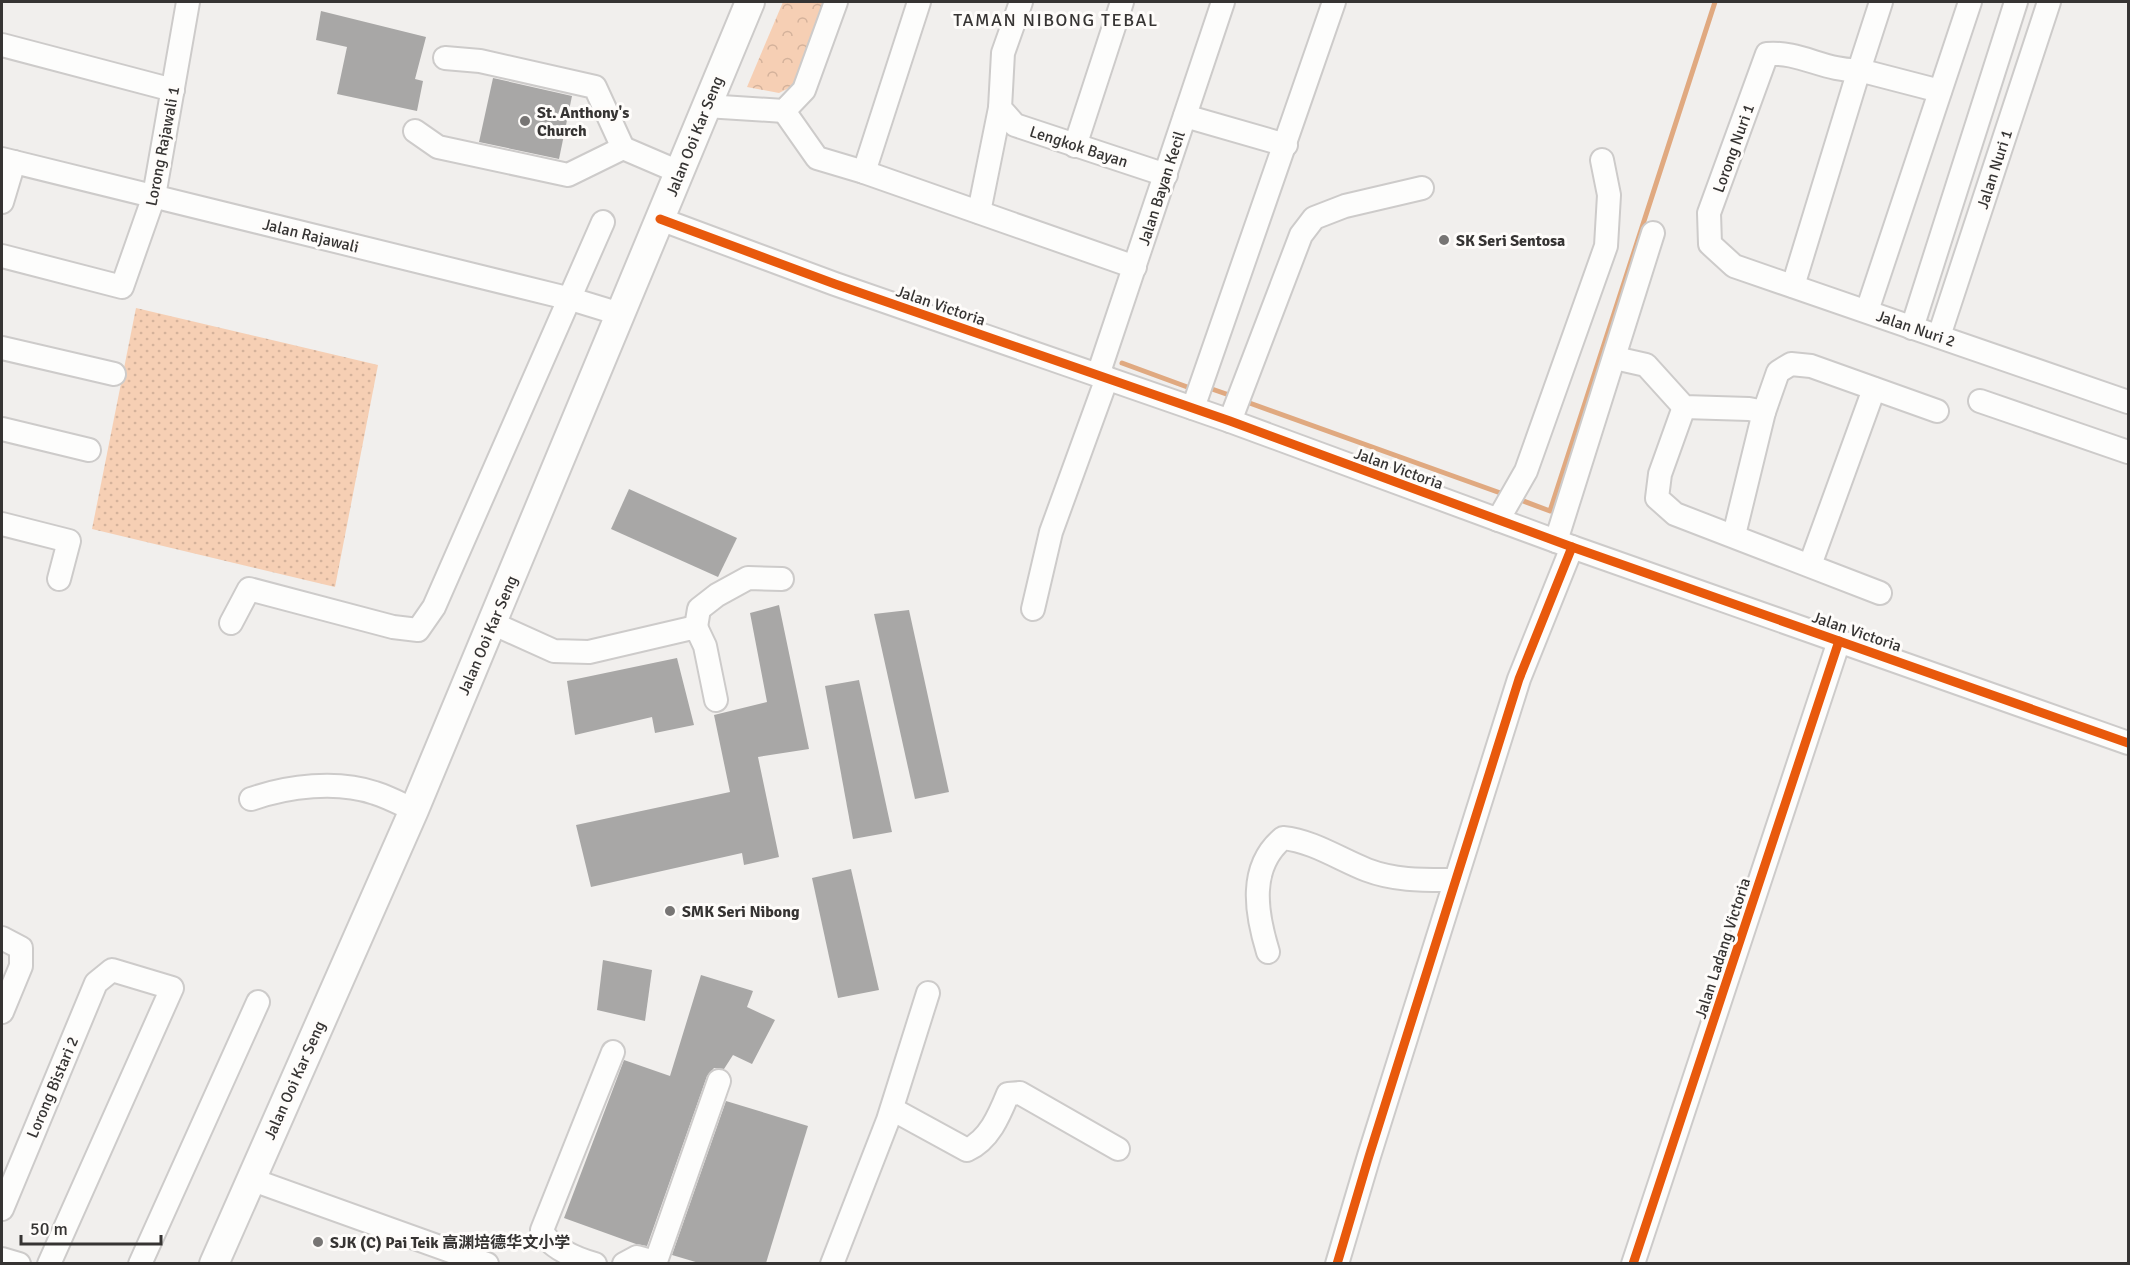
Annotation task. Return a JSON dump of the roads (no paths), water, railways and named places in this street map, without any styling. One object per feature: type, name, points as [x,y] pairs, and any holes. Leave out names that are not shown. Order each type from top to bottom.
[{"type":"main road","name":"Jalan Ooi Kar Seng","points":[[214,1263],[414,810],[750,2]]},
{"type":"street","name":"Lorong Rajawali 1","points":[[2,256],[122,287],[154,196],[188,2]]},
{"type":"street","points":[[784,111],[804,90],[836,2]]},
{"type":"street","points":[[864,172],[919,2]]},
{"type":"street","points":[[979,212],[1000,108],[1003,53],[1021,2]]},
{"type":"street","points":[[1075,146],[1122,2]]},
{"type":"street","name":"Jalan Bayan Kecil","points":[[1033,609],[1051,532],[1103,377],[1135,267],[1223,2]]},
{"type":"street","points":[[1192,408],[1286,145],[1334,2]]},
{"type":"street","points":[[1793,286],[1881,2]]},
{"type":"street","points":[[1867,311],[1970,2]]},
{"type":"street","name":"Jalan Nuri 1","points":[[1912,327],[2016,2]]},
{"type":"street","name":"Jalan Nuri 1","points":[[1939,336],[2049,2]]},
{"type":"street","points":[[2,45],[173,90]]},
{"type":"street","name":"Lorong Nuri 1","points":[[1710,243],[1709,213],[1767,54],[1780,53],[1846,71],[1859,70]]},
{"type":"street","points":[[445,58],[480,62],[594,87],[623,148],[680,172]]},
{"type":"street","points":[[1859,70],[1940,91]]},
{"type":"street","points":[[706,106],[784,111]]},
{"type":"street","name":"Lengkok Bayan","points":[[1000,108],[1015,125],[1166,175]]},
{"type":"street","points":[[784,111],[817,158],[864,172],[1135,267]]},
{"type":"street","points":[[1185,116],[1286,145]]},
{"type":"street","points":[[415,131],[438,147],[568,175],[623,148]]},
{"type":"street","points":[[2,202],[8,160]]},
{"type":"street","name":"Jalan Rajawali","points":[[8,160],[572,299],[620,314]]},
{"type":"street","points":[[1507,505],[1526,471],[1606,246],[1609,195],[1602,160]]},
{"type":"street","points":[[1236,406],[1301,235],[1314,218],[1345,206],[1422,188]]},
{"type":"street","name":"Jalan Victoria","points":[[660,219],[835,284],[1192,408],[1236,406],[1507,505],[1564,544],[2128,743]]},
{"type":"street","points":[[231,623],[249,589],[393,627],[418,630],[434,607],[572,299],[603,222]]},
{"type":"street","points":[[1337,1263],[1455,880],[1564,544],[1653,233]]},
{"type":"street","name":"Jalan Nuri 2","points":[[1710,243],[1734,266],[2128,402]]},
{"type":"street","points":[[2,348],[114,374]]},
{"type":"street","points":[[1616,358],[1646,365],[1684,407],[1749,409],[1764,412]]},
{"type":"street","points":[[1734,535],[1764,412],[1778,372],[1791,363],[1811,366],[1937,411]]},
{"type":"street","points":[[1809,565],[1874,389]]},
{"type":"street","points":[[1980,401],[2128,452]]},
{"type":"street","points":[[1684,407],[1660,474],[1657,498],[1675,514],[1880,593]]},
{"type":"street","points":[[2,429],[89,450]]},
{"type":"street","points":[[2,524],[69,541],[59,579]]},
{"type":"street","points":[[716,700],[705,646],[696,627],[699,609],[717,595],[748,578],[782,579]]},
{"type":"street","points":[[492,623],[554,651],[590,652],[696,627]]},
{"type":"street","name":"Jalan Ladang Victoria","points":[[1633,1263],[1839,641]]},
{"type":"street","points":[[251,799],[276,790],[336,786],[373,792],[414,810]]},
{"type":"street","points":[[1268,952],[1257,919],[1256,895],[1270,849],[1283,838],[1306,842],[1369,870],[1400,879],[1455,880]]},
{"type":"street","points":[[2,938],[21,948],[21,966],[2,1012]]},
{"type":"street","name":"Lorong Bistari 2","points":[[2,1209],[96,983],[112,970],[172,988],[49,1263]]},
{"type":"street","points":[[832,1263],[892,1108],[928,993]]},
{"type":"street","points":[[140,1263],[258,1002]]},
{"type":"street","points":[[595,1263],[553,1244],[545,1239],[542,1230],[613,1052]]},
{"type":"street","points":[[624,1263],[638,1257],[655,1263],[719,1081]]},
{"type":"street","points":[[892,1108],[967,1150],[980,1144],[1000,1113],[1008,1094],[1020,1094],[1118,1149]]},
{"type":"street","points":[[250,1179],[487,1263]]},
{"type":"street","points":[[2,1259],[19,1263]]},
{"type":"waterway","points":[[1518,499],[1550,511],[1715,2]]},
{"type":"waterway","points":[[1122,363],[1190,388]]},
{"type":"waterway","points":[[1209,388],[1232,396]]},
{"type":"waterway","points":[[1244,401],[1506,495]]},
{"type":"place","name":"St. Anthony's Church","points":[[525,121]]},
{"type":"place","name":"SK Seri Sentosa","points":[[1444,240]]},
{"type":"place","name":"SMK Seri Nibong","points":[[670,911]]},
{"type":"place","name":"SJK (C) Pai Teik 高渊培德华文小学","points":[[318,1242]]},
{"type":"district","name":"TAMAN NIBONG TEBAL","points":[[1056,20]]}]
